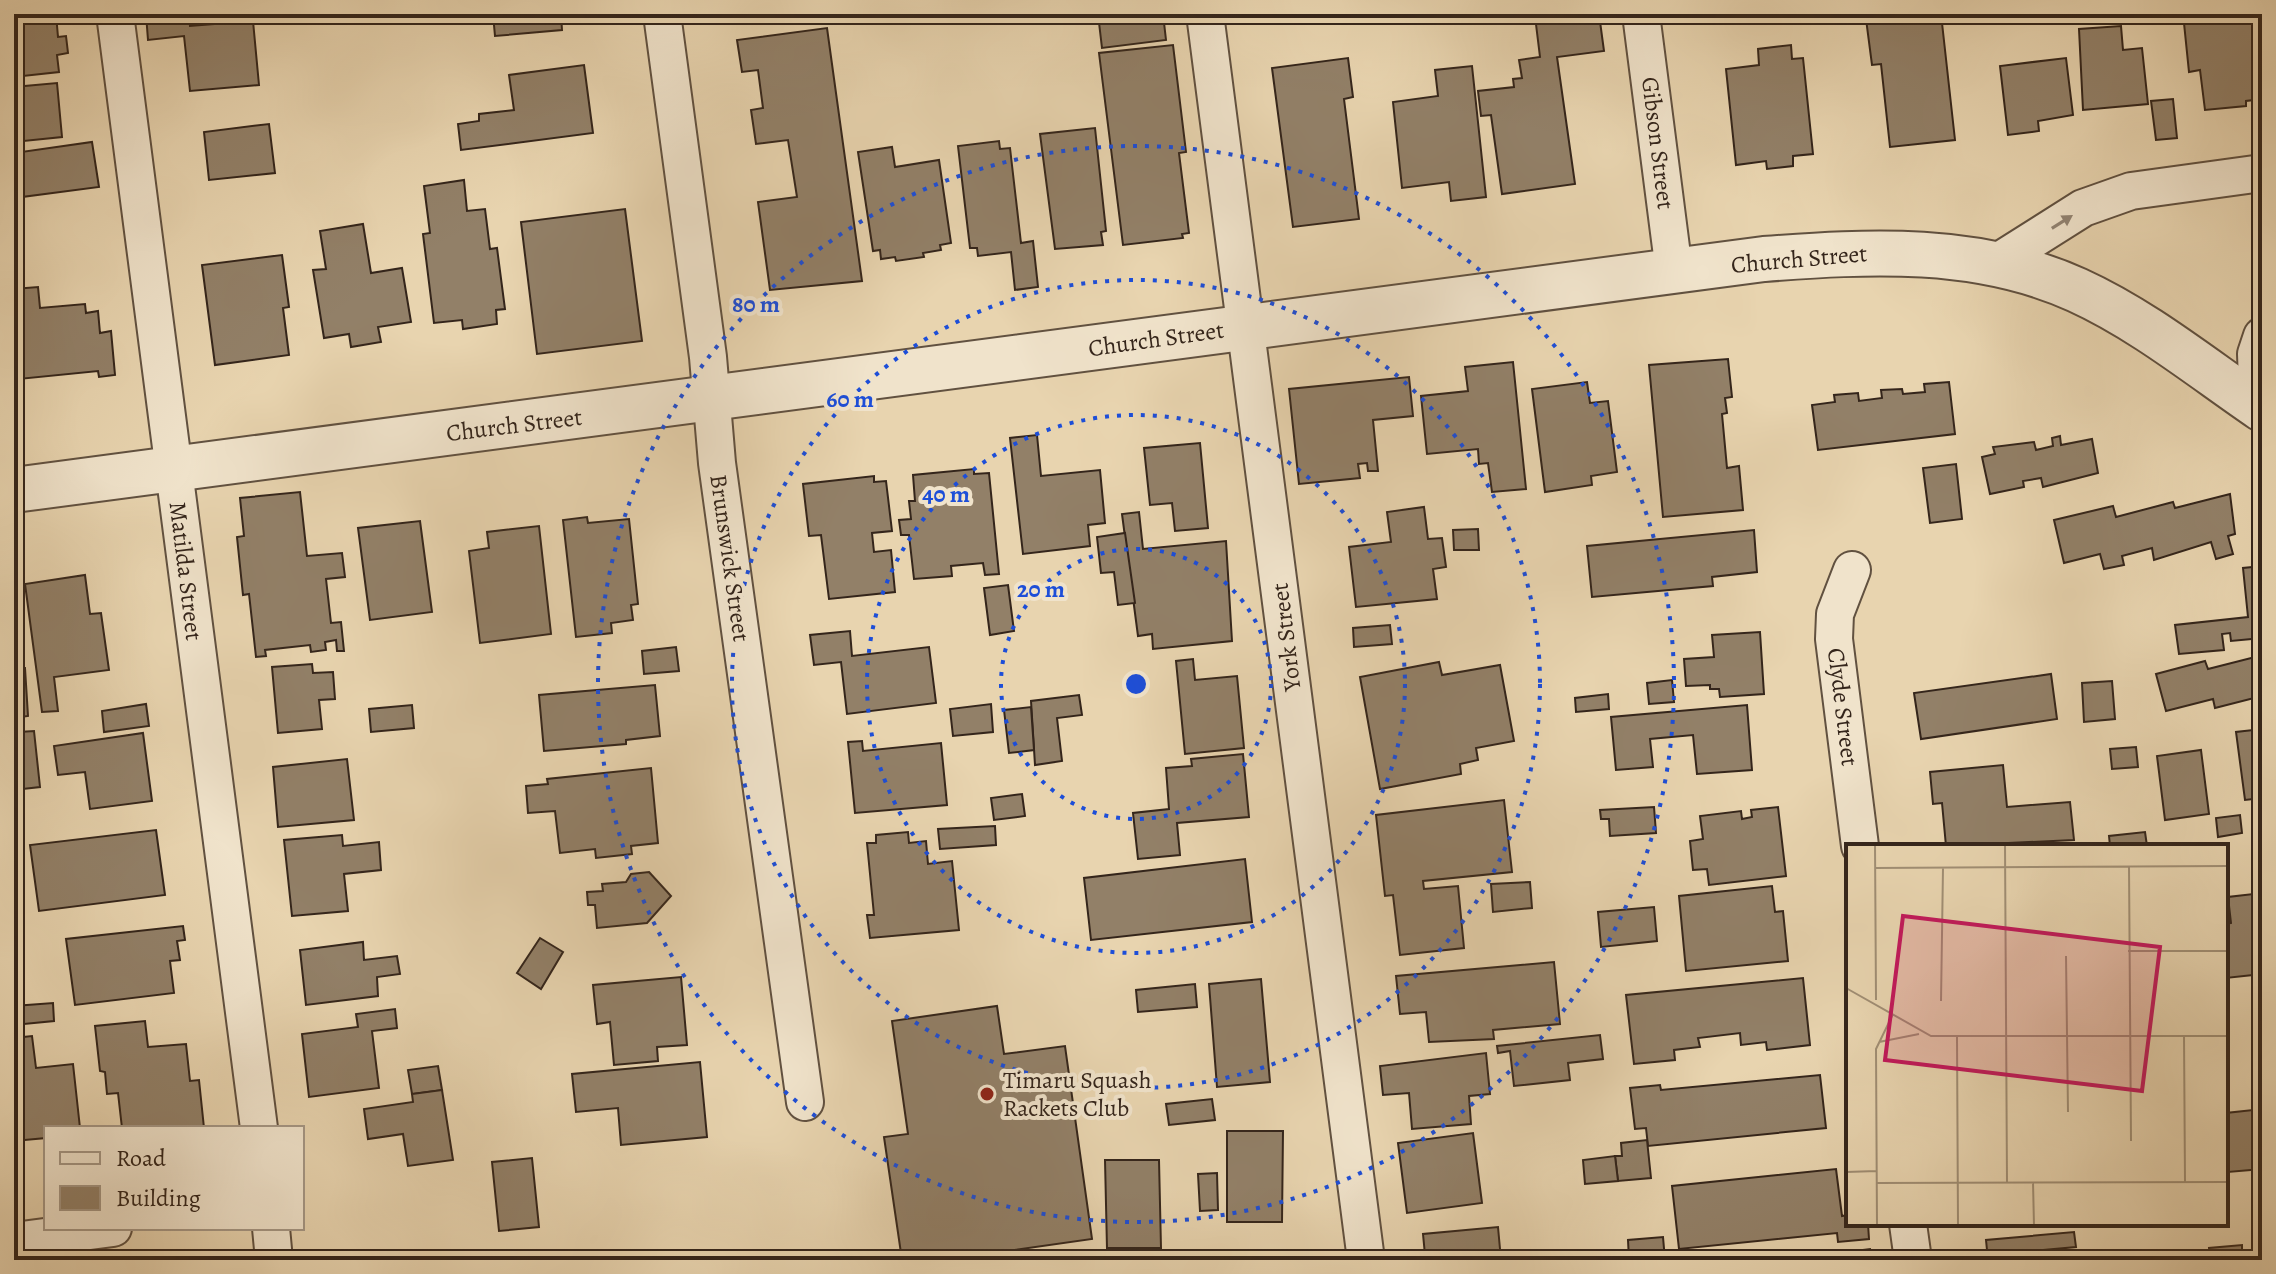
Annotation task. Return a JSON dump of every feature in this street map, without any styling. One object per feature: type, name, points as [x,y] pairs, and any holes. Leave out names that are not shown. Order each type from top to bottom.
[{"type":"street","name":"Matilda Street","points":[[115,14],[259,1126]]},
{"type":"street","name":"Brunswick Street","points":[[662,14],[805,1102]]},
{"type":"street","name":"York Street","points":[[1205,14],[1248,327],[1366,1260]]},
{"type":"street","name":"Gibson Street","points":[[1641,14],[1674,271]]},
{"type":"street","points":[[1996,263],[2083,208],[2131,191],[2262,173]]},
{"type":"street","name":"Church Street","points":[[14,490],[1674,271],[1840,253],[1900,252],[1996,263],[2078,290],[2120,313],[2260,408]]},
{"type":"street","points":[[2260,408],[2256,354],[2262,336]]},
{"type":"street","name":"Clyde Street","points":[[1852,570],[1835,614],[1834,639],[1860,844]]},
{"type":"street","points":[[1908,1226],[1913,1260]]},
{"type":"street","points":[[14,1241],[98,1230]]},
{"type":"street","points":[[271,1230],[274,1260]]},
{"type":"building","points":[[56,14],[58,37],[66,36],[68,53],[57,55],[59,72],[14,77],[14,16]]},
{"type":"building","points":[[146,14],[189,14],[190,26],[253,21],[259,85],[190,91],[184,36],[148,40]]},
{"type":"building","points":[[493,14],[561,14],[562,30],[495,36]]},
{"type":"building","points":[[1028,14],[1088,14],[1029,21]]},
{"type":"building","points":[[1098,14],[1163,14],[1166,40],[1102,48]]},
{"type":"building","points":[[1377,14],[1419,14],[1420,20],[1378,24]]},
{"type":"building","points":[[1599,14],[1604,51],[1557,57],[1575,184],[1502,194],[1491,115],[1481,116],[1478,91],[1514,87],[1513,79],[1522,78],[1519,60],[1540,57],[1535,16]]},
{"type":"building","points":[[1941,14],[1955,140],[1890,147],[1881,64],[1872,65],[1866,19]]},
{"type":"building","points":[[2215,14],[2262,14],[2262,99],[2246,101],[2246,106],[2205,110],[2200,70],[2189,72],[2184,23],[2215,19]]},
{"type":"building","points":[[2121,26],[2123,50],[2142,48],[2148,104],[2083,110],[2079,29]]},
{"type":"building","points":[[827,28],[862,281],[770,290],[758,202],[797,197],[788,140],[756,144],[751,110],[763,108],[758,70],[742,72],[737,40]]},
{"type":"building","points":[[1173,45],[1186,152],[1179,153],[1189,233],[1182,234],[1183,238],[1123,245],[1099,53]]},
{"type":"building","points":[[1791,45],[1792,59],[1803,58],[1813,154],[1793,156],[1793,166],[1767,169],[1766,161],[1736,165],[1726,69],[1759,65],[1758,49]]},
{"type":"building","points":[[1348,58],[1353,97],[1344,99],[1359,219],[1293,227],[1272,68]]},
{"type":"building","points":[[2066,58],[2073,115],[2038,121],[2039,131],[2008,135],[2000,66]]},
{"type":"building","points":[[584,65],[593,133],[461,150],[458,124],[479,121],[479,114],[514,110],[509,75]]},
{"type":"building","points":[[1472,66],[1486,197],[1451,201],[1449,182],[1402,188],[1393,102],[1438,96],[1435,70]]},
{"type":"building","points":[[57,83],[62,137],[14,142],[14,87]]},
{"type":"building","points":[[2173,99],[2177,138],[2156,140],[2151,101]]},
{"type":"building","points":[[269,124],[275,173],[209,180],[204,132]]},
{"type":"building","points":[[1095,128],[1106,231],[1101,232],[1103,245],[1055,249],[1040,134]]},
{"type":"building","points":[[999,141],[1000,149],[1010,148],[1021,243],[1033,241],[1038,287],[1015,290],[1011,252],[978,256],[977,248],[970,248],[958,146]]},
{"type":"building","points":[[92,142],[99,187],[14,198],[14,153]]},
{"type":"building","points":[[892,147],[895,167],[939,160],[951,243],[940,245],[941,250],[923,253],[924,257],[896,261],[895,257],[881,259],[880,250],[873,251],[858,152]]},
{"type":"building","points":[[464,180],[467,211],[485,209],[490,249],[497,248],[505,309],[496,310],[497,324],[463,329],[462,320],[434,323],[423,234],[430,233],[424,186]]},
{"type":"building","points":[[625,209],[642,341],[537,354],[521,222]]},
{"type":"building","points":[[363,224],[371,273],[402,268],[411,322],[378,327],[381,342],[351,347],[349,334],[324,338],[313,270],[326,269],[320,231]]},
{"type":"building","points":[[282,255],[289,307],[283,308],[289,355],[215,365],[202,265]]},
{"type":"building","points":[[38,287],[40,308],[85,304],[86,313],[98,311],[100,333],[111,331],[115,375],[99,377],[98,371],[19,379],[14,289]]},
{"type":"building","points":[[1728,359],[1732,397],[1725,398],[1727,413],[1722,414],[1727,468],[1739,466],[1743,510],[1663,517],[1649,365]]},
{"type":"building","points":[[1513,362],[1526,489],[1492,492],[1488,463],[1479,464],[1478,449],[1427,454],[1421,396],[1468,391],[1465,367]]},
{"type":"building","points":[[1409,377],[1413,416],[1373,420],[1378,471],[1368,471],[1367,463],[1358,464],[1360,478],[1299,484],[1289,389]]},
{"type":"building","points":[[1587,382],[1590,403],[1608,401],[1617,472],[1591,476],[1592,485],[1545,492],[1532,389]]},
{"type":"building","points":[[1949,382],[1955,434],[1818,450],[1812,405],[1835,402],[1834,395],[1858,393],[1859,401],[1882,398],[1881,390],[1902,389],[1903,394],[1925,392],[1924,384]]},
{"type":"building","points":[[1037,435],[1041,476],[1100,470],[1105,523],[1088,525],[1090,546],[1023,554],[1010,438]]},
{"type":"building","points":[[2060,436],[2061,445],[2092,439],[2098,473],[2043,487],[2041,478],[2023,481],[2024,487],[1990,494],[1982,457],[1995,454],[1993,447],[2034,442],[2036,450],[2053,446],[2052,438]]},
{"type":"building","points":[[1200,443],[1208,528],[1175,531],[1172,503],[1150,505],[1144,448]]},
{"type":"building","points":[[1956,464],[1962,519],[1930,523],[1923,468]]},
{"type":"building","points":[[974,469],[974,474],[989,473],[999,574],[985,575],[983,563],[951,566],[952,576],[914,579],[909,535],[901,535],[899,520],[911,519],[909,501],[915,501],[913,475]]},
{"type":"building","points":[[874,476],[874,482],[886,481],[892,531],[872,533],[874,552],[891,550],[895,592],[829,599],[821,535],[809,536],[803,484]]},
{"type":"building","points":[[300,492],[307,556],[342,553],[345,577],[326,579],[331,623],[341,622],[344,651],[337,651],[336,640],[325,642],[326,650],[311,652],[310,645],[265,650],[266,656],[256,657],[249,594],[243,595],[237,537],[244,536],[240,498]]},
{"type":"building","points":[[2230,494],[2235,534],[2228,536],[2233,554],[2216,559],[2211,542],[2154,560],[2152,548],[2122,556],[2124,565],[2104,569],[2100,554],[2064,563],[2054,520],[2113,506],[2116,517],[2173,502],[2175,508]]},
{"type":"building","points":[[1424,507],[1428,539],[1442,538],[1446,567],[1433,569],[1437,599],[1356,607],[1349,547],[1391,542],[1387,512]]},
{"type":"building","points":[[1139,512],[1143,549],[1226,541],[1232,641],[1153,649],[1152,634],[1138,636],[1122,514]]},
{"type":"building","points":[[587,517],[588,523],[629,519],[638,604],[631,605],[633,620],[611,623],[612,633],[576,637],[563,520]]},
{"type":"building","points":[[420,521],[432,612],[370,620],[358,528]]},
{"type":"building","points":[[539,526],[551,634],[480,643],[469,551],[489,548],[487,532]]},
{"type":"building","points":[[1478,529],[1479,550],[1454,550],[1453,530]]},
{"type":"building","points":[[1754,530],[1757,572],[1712,577],[1713,586],[1592,597],[1587,546]]},
{"type":"building","points":[[1125,533],[1135,603],[1118,605],[1114,572],[1101,573],[1097,537]]},
{"type":"building","points":[[2262,566],[2262,638],[2231,641],[2230,633],[2222,634],[2224,650],[2179,654],[2175,625],[2248,617],[2243,568]]},
{"type":"building","points":[[85,575],[90,614],[101,613],[109,670],[54,677],[58,711],[42,712],[25,584]]},
{"type":"building","points":[[1008,585],[1014,631],[990,635],[984,588]]},
{"type":"building","points":[[1390,625],[1392,644],[1354,647],[1353,628]]},
{"type":"building","points":[[850,631],[852,656],[929,647],[936,703],[847,714],[841,662],[814,665],[810,635]]},
{"type":"building","points":[[1760,632],[1764,694],[1720,697],[1719,689],[1710,689],[1710,685],[1686,686],[1684,659],[1714,657],[1712,635]]},
{"type":"building","points":[[676,647],[679,671],[644,674],[642,651]]},
{"type":"building","points":[[2259,656],[2262,696],[2215,708],[2213,699],[2166,711],[2156,674],[2205,661],[2208,669]]},
{"type":"building","points":[[1193,659],[1195,680],[1237,676],[1244,748],[1185,754],[1176,661]]},
{"type":"building","points":[[1439,662],[1442,675],[1500,665],[1514,741],[1476,748],[1478,760],[1460,764],[1461,774],[1380,789],[1360,677]]},
{"type":"building","points":[[312,664],[313,673],[333,672],[335,699],[319,700],[322,729],[278,733],[272,667]]},
{"type":"building","points":[[25,668],[28,716],[14,718],[14,669]]},
{"type":"building","points":[[2051,674],[2057,719],[1921,739],[1914,693]]},
{"type":"building","points":[[1672,680],[1674,702],[1649,704],[1647,683]]},
{"type":"building","points":[[2112,681],[2115,719],[2084,722],[2082,683]]},
{"type":"building","points":[[655,685],[660,736],[626,740],[626,744],[544,751],[539,695]]},
{"type":"building","points":[[1608,694],[1609,709],[1576,712],[1575,698]]},
{"type":"building","points":[[1079,695],[1082,715],[1057,718],[1062,761],[1035,765],[1031,701]]},
{"type":"building","points":[[146,704],[149,726],[104,732],[102,711]]},
{"type":"building","points":[[991,704],[993,732],[953,736],[950,709]]},
{"type":"building","points":[[412,705],[414,728],[371,732],[369,709]]},
{"type":"building","points":[[1747,705],[1752,770],[1697,774],[1693,735],[1650,739],[1653,767],[1616,770],[1611,717]]},
{"type":"building","points":[[1031,707],[1034,750],[1009,753],[1004,710]]},
{"type":"building","points":[[2262,729],[2262,798],[2245,800],[2236,732]]},
{"type":"building","points":[[34,731],[40,787],[14,790],[14,747],[21,746],[19,732]]},
{"type":"building","points":[[143,733],[152,801],[90,809],[85,772],[58,775],[54,746]]},
{"type":"building","points":[[862,741],[863,751],[941,743],[947,805],[855,813],[848,742]]},
{"type":"building","points":[[2136,747],[2138,767],[2112,769],[2110,749]]},
{"type":"building","points":[[2201,750],[2209,814],[2165,820],[2157,756]]},
{"type":"building","points":[[1243,754],[1249,817],[1177,823],[1180,855],[1138,859],[1133,813],[1169,809],[1166,768],[1192,766],[1191,759]]},
{"type":"building","points":[[347,759],[354,820],[278,827],[273,767]]},
{"type":"building","points":[[2003,765],[2007,807],[2070,802],[2074,840],[1946,844],[1942,803],[1933,804],[1930,772]]},
{"type":"building","points":[[651,768],[658,843],[631,846],[632,854],[596,858],[595,849],[560,853],[555,811],[528,813],[526,786],[548,784],[547,779]]},
{"type":"building","points":[[1022,794],[1025,816],[994,820],[991,798]]},
{"type":"building","points":[[1504,800],[1512,872],[1423,881],[1424,889],[1458,886],[1464,948],[1400,955],[1393,895],[1385,896],[1376,815]]},
{"type":"building","points":[[1654,807],[1656,833],[1610,836],[1609,819],[1601,819],[1600,810]]},
{"type":"building","points":[[1778,807],[1786,876],[1709,885],[1707,869],[1693,870],[1690,841],[1703,839],[1700,816],[1741,811],[1742,819],[1752,817],[1751,810]]},
{"type":"building","points":[[2240,815],[2242,833],[2218,837],[2216,818]]},
{"type":"building","points":[[995,826],[996,845],[940,849],[938,829]]},
{"type":"building","points":[[156,830],[165,895],[39,911],[30,845]]},
{"type":"building","points":[[908,832],[909,843],[926,841],[928,864],[952,861],[959,930],[870,938],[867,915],[874,915],[867,843],[876,843],[876,835]]},
{"type":"building","points":[[2145,832],[2147,844],[2110,844],[2109,836]]},
{"type":"building","points":[[342,835],[343,846],[379,842],[381,870],[344,874],[348,911],[292,916],[284,840]]},
{"type":"building","points":[[1245,859],[1252,922],[1091,940],[1084,878]]},
{"type":"building","points":[[649,872],[671,896],[647,923],[597,928],[595,905],[588,905],[587,892],[603,891],[602,884],[626,882],[631,874]]},
{"type":"building","points":[[1530,882],[1532,908],[1493,912],[1491,884]]},
{"type":"building","points":[[1772,886],[1775,912],[1783,911],[1788,961],[1686,971],[1679,896]]},
{"type":"building","points":[[2262,893],[2262,974],[2228,978],[2228,924],[2231,923],[2228,897]]},
{"type":"building","points":[[1654,907],[1657,941],[1601,947],[1598,912]]},
{"type":"building","points":[[183,926],[185,940],[177,941],[180,960],[170,961],[174,993],[75,1005],[66,939]]},
{"type":"building","points":[[540,938],[563,952],[541,989],[517,973]]},
{"type":"building","points":[[363,942],[364,960],[397,956],[400,974],[377,977],[378,996],[306,1005],[300,950]]},
{"type":"building","points":[[1554,962],[1560,1024],[1493,1030],[1494,1039],[1429,1042],[1426,1012],[1400,1014],[1396,976]]},
{"type":"building","points":[[681,977],[687,1045],[657,1047],[658,1061],[614,1065],[610,1022],[597,1024],[593,985]]},
{"type":"building","points":[[1803,978],[1810,1045],[1767,1050],[1766,1042],[1741,1045],[1740,1033],[1698,1038],[1700,1047],[1674,1050],[1675,1060],[1634,1064],[1626,995]]},
{"type":"building","points":[[1261,979],[1270,1082],[1217,1087],[1209,984]]},
{"type":"building","points":[[1195,984],[1197,1007],[1138,1012],[1136,990]]},
{"type":"building","points":[[53,1003],[54,1021],[14,1025],[14,1006]]},
{"type":"building","name":"Timaru Squash Rackets Club","points":[[997,1006],[1004,1054],[1065,1046],[1092,1239],[943,1260],[902,1260],[884,1137],[908,1134],[892,1021]]},
{"type":"building","points":[[395,1009],[397,1028],[372,1031],[379,1088],[309,1097],[302,1034],[358,1027],[356,1014]]},
{"type":"building","points":[[145,1021],[148,1047],[186,1044],[190,1081],[199,1080],[204,1126],[122,1126],[118,1093],[107,1094],[105,1072],[100,1071],[95,1026]]},
{"type":"building","points":[[1600,1035],[1603,1059],[1568,1063],[1570,1080],[1514,1086],[1510,1051],[1498,1053],[1497,1046]]},
{"type":"building","points":[[32,1036],[36,1068],[73,1064],[80,1126],[44,1126],[44,1138],[14,1141],[14,1038]]},
{"type":"building","points":[[1486,1053],[1490,1094],[1469,1096],[1471,1124],[1412,1129],[1409,1093],[1383,1095],[1380,1066]]},
{"type":"building","points":[[700,1062],[707,1137],[621,1145],[618,1108],[576,1112],[572,1074]]},
{"type":"building","points":[[438,1066],[442,1090],[412,1094],[408,1070]]},
{"type":"building","points":[[1820,1075],[1826,1128],[1648,1146],[1646,1128],[1635,1129],[1630,1088],[1660,1085],[1661,1090]]},
{"type":"building","points":[[442,1090],[453,1160],[408,1166],[403,1134],[368,1139],[364,1109],[413,1102],[412,1094]]},
{"type":"building","points":[[1212,1099],[1215,1120],[1169,1125],[1166,1104]]},
{"type":"building","points":[[2262,1109],[2262,1169],[2228,1172],[2228,1113]]},
{"type":"building","points":[[1227,1131],[1283,1131],[1282,1222],[1227,1222]]},
{"type":"building","points":[[1473,1133],[1482,1203],[1407,1213],[1398,1143]]},
{"type":"building","points":[[1647,1140],[1651,1178],[1618,1181],[1615,1156],[1622,1156],[1621,1143]]},
{"type":"building","points":[[1615,1156],[1618,1181],[1585,1184],[1583,1160]]},
{"type":"building","points":[[532,1158],[539,1227],[499,1231],[492,1162]]},
{"type":"building","points":[[1105,1160],[1159,1160],[1161,1248],[1107,1248]]},
{"type":"building","points":[[1836,1169],[1846,1226],[1868,1226],[1869,1239],[1838,1242],[1837,1233],[1679,1249],[1672,1186]]},
{"type":"building","points":[[1217,1173],[1218,1210],[1200,1211],[1198,1174]]},
{"type":"building","points":[[1498,1227],[1501,1260],[1420,1260],[1420,1256],[1425,1255],[1423,1234]]},
{"type":"building","points":[[2074,1232],[2076,1247],[2044,1250],[2045,1260],[1988,1260],[1986,1240]]},
{"type":"building","points":[[1663,1237],[1665,1260],[1629,1260],[1628,1240]]},
{"type":"building","points":[[2242,1245],[2242,1252],[2253,1251],[2254,1260],[2210,1260],[2209,1248]]},
{"type":"building","points":[[1870,1249],[1871,1260],[1780,1260]]},
{"type":"place","name":"Timaru Squash Rackets Club","points":[[987,1094]]}]
